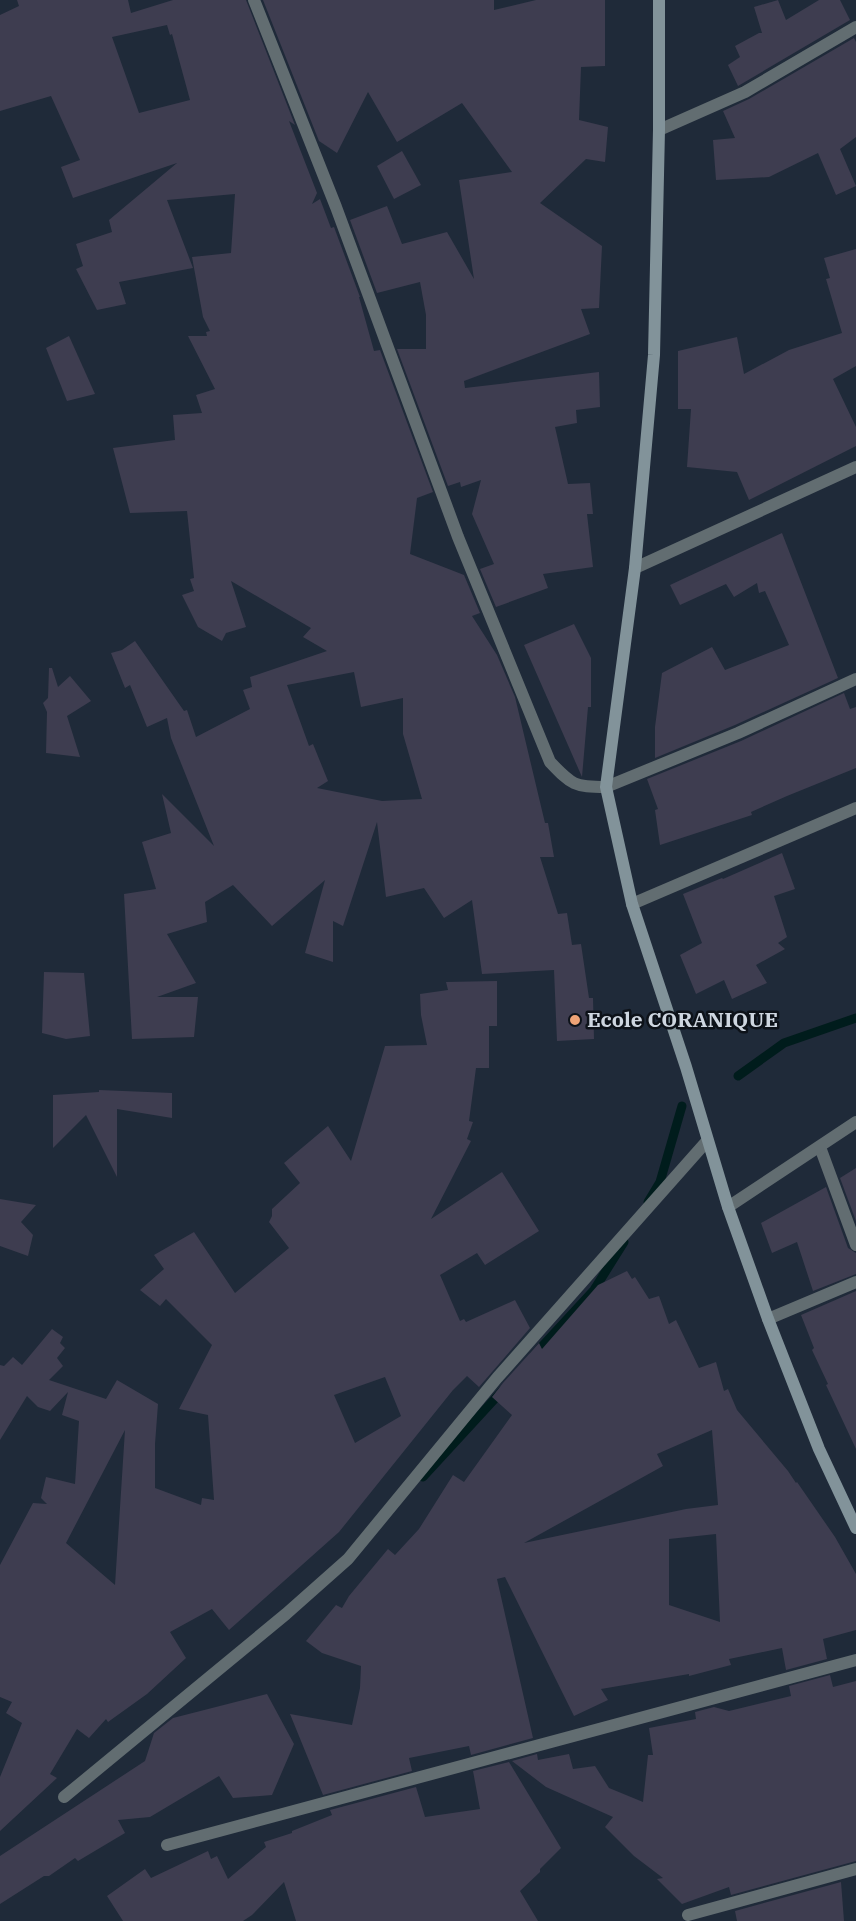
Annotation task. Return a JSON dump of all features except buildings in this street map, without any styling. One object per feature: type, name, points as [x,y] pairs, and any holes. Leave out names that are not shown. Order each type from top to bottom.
[{"type":"street","points":[[254,0],[336,207],[458,537],[550,762],[569,782],[583,787],[606,787],[738,733],[856,679]]},
{"type":"street","points":[[659,0],[659,130],[654,355],[634,568],[606,787],[632,904],[686,1067],[728,1207],[768,1319],[819,1449],[856,1528]]},
{"type":"street","points":[[659,130],[745,92],[856,27]]},
{"type":"street","points":[[634,568],[856,467]]},
{"type":"street","points":[[632,904],[856,808]]},
{"type":"street","points":[[728,1207],[856,1122]]},
{"type":"street","points":[[64,1797],[286,1614],[348,1559],[497,1378],[707,1140]]},
{"type":"street","points":[[820,1147],[856,1245]]},
{"type":"street","points":[[768,1319],[856,1282]]},
{"type":"street","points":[[167,1845],[856,1660]]},
{"type":"street","points":[[687,1915],[856,1869]]},
{"type":"waterway","points":[[738,1076],[784,1043],[856,1018]]},
{"type":"waterway","points":[[648,1202],[660,1182],[682,1106]]},
{"type":"waterway","points":[[534,1355],[594,1290],[624,1242]]},
{"type":"waterway","points":[[423,1477],[503,1390]]},
{"type":"place","name":"Ecole CORANIQUE","points":[[575,1020]]}]
